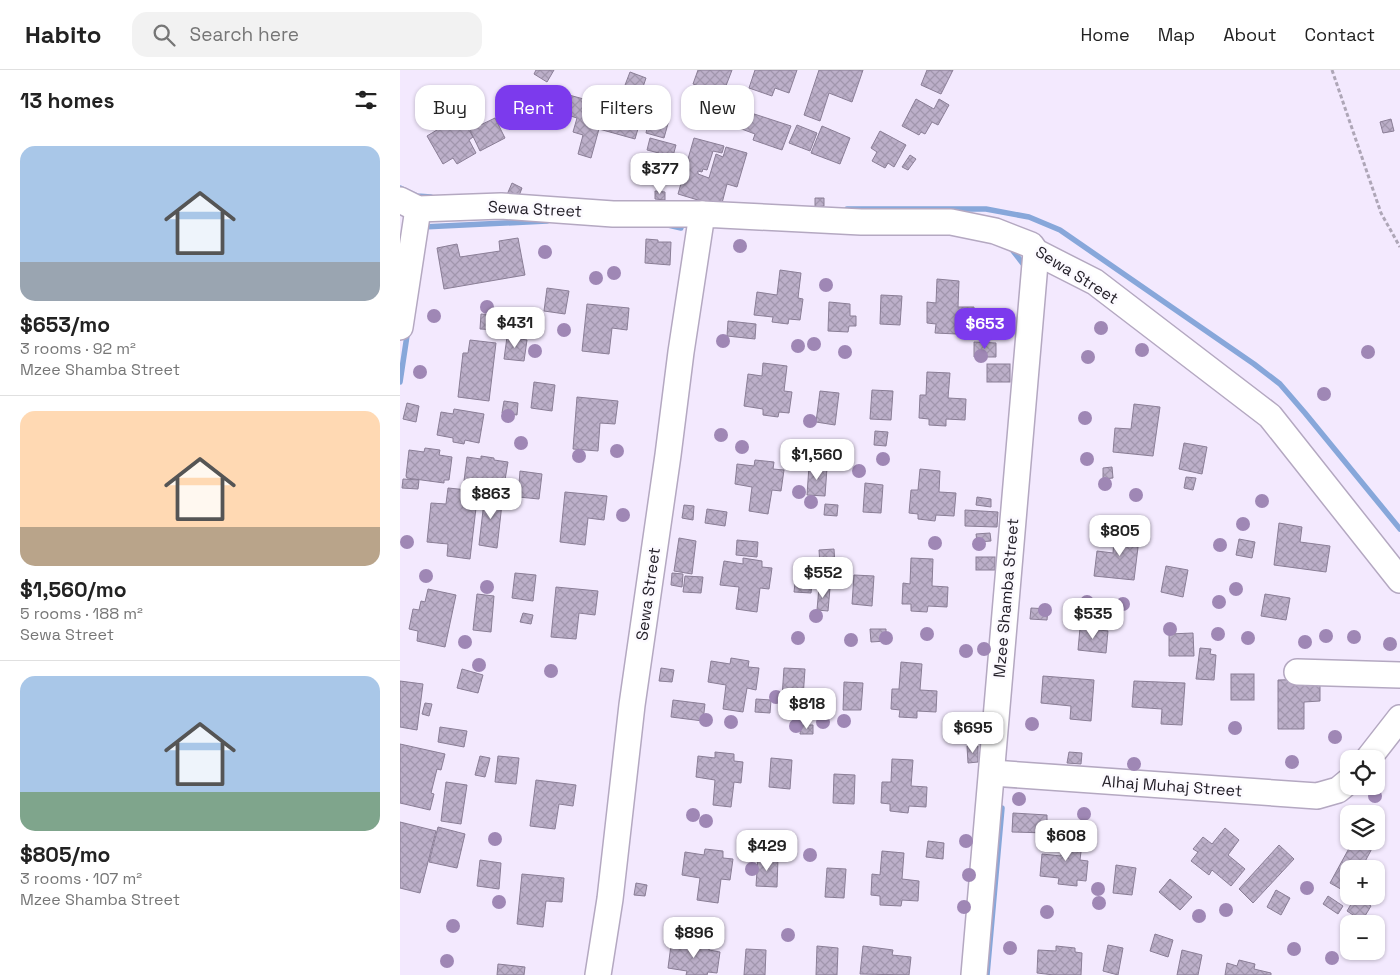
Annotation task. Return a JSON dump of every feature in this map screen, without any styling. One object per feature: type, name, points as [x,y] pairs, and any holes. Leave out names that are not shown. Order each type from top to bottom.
[{"type":"street","name":"Sewa Street","points":[[409,205],[501,206],[613,214],[702,214],[861,222],[951,222],[994,231],[1031,246],[1036,252],[1095,282],[1270,416],[1400,580]]},
{"type":"street","points":[[400,327],[409,205]]},
{"type":"street","name":"Sewa Street","points":[[598,975],[610,899],[632,705],[702,214]]},
{"type":"street","name":"Mzee Shamba Street","points":[[974,975],[1036,252]]},
{"type":"street","points":[[1298,672],[1400,675]]},
{"type":"street","points":[[1375,750],[1400,718]]},
{"type":"street","name":"Alhaj Muhaj Street","points":[[992,773],[1317,796],[1340,788]]},
{"type":"path","points":[[1332,70],[1382,213],[1400,247]]},
{"type":"building","points":[[536,70],[554,70],[547,82],[534,74]]},
{"type":"building","points":[[698,70],[732,70],[726,85],[693,84]]},
{"type":"building","points":[[755,70],[797,70],[789,93],[775,88],[772,96],[754,90],[754,85],[750,85]]},
{"type":"building","points":[[819,70],[863,70],[852,102],[829,93],[820,121],[804,115]]},
{"type":"building","points":[[927,70],[953,70],[941,94],[921,85]]},
{"type":"building","points":[[630,72],[646,78],[644,85],[625,85]]},
{"type":"building","points":[[572,96],[582,99],[582,130],[599,130],[591,158],[578,154],[583,135],[573,132],[577,118],[572,116]]},
{"type":"building","points":[[916,99],[934,109],[939,99],[949,105],[938,125],[932,122],[925,134],[921,132],[919,135],[902,126]]},
{"type":"building","points":[[754,114],[791,126],[782,150],[753,140],[755,134],[744,130],[754,130]]},
{"type":"building","points":[[495,118],[495,130],[501,130],[505,138],[480,151],[470,130],[485,130],[485,123]]},
{"type":"building","points":[[1391,119],[1394,131],[1383,133],[1380,122]]},
{"type":"building","points":[[797,125],[817,133],[810,151],[789,143]]},
{"type":"building","points":[[822,126],[850,138],[840,164],[811,153]]},
{"type":"building","points":[[437,130],[469,130],[473,137],[469,140],[476,153],[457,164],[453,158],[443,164],[427,136]]},
{"type":"building","points":[[603,130],[638,130],[635,139]]},
{"type":"building","points":[[647,130],[666,130],[664,138],[646,133]]},
{"type":"building","points":[[880,131],[906,145],[894,167],[888,163],[885,168],[872,161],[877,152],[871,148]]},
{"type":"building","points":[[650,138],[676,145],[669,171],[655,167],[659,153],[647,150]]},
{"type":"building","points":[[694,138],[724,146],[722,153],[713,151],[707,170],[698,171],[698,174],[709,178],[716,154],[723,157],[726,147],[747,153],[737,187],[727,184],[721,207],[678,194]]},
{"type":"building","points":[[910,155],[916,159],[908,170],[902,167]]},
{"type":"building","points":[[512,183],[522,188],[517,201],[506,197]]},
{"type":"building","points":[[655,191],[665,192],[665,200],[655,199]]},
{"type":"building","points":[[815,198],[824,198],[824,206],[815,207]]},
{"type":"building","points":[[518,238],[525,275],[444,289],[437,248],[457,244],[460,257],[500,251],[499,241]]},
{"type":"building","points":[[646,239],[658,240],[658,242],[671,242],[670,265],[645,263]]},
{"type":"building","points":[[780,270],[801,273],[798,298],[803,299],[800,320],[789,319],[788,324],[772,322],[773,317],[754,315],[757,292],[777,295]]},
{"type":"building","points":[[937,279],[959,281],[958,307],[974,307],[974,328],[958,327],[957,334],[935,333],[936,324],[927,323],[927,302],[936,303]]},
{"type":"building","points":[[547,288],[569,291],[565,314],[544,311]]},
{"type":"building","points":[[881,295],[902,296],[900,325],[880,324]]},
{"type":"building","points":[[829,302],[850,304],[850,316],[856,316],[856,326],[849,326],[848,332],[828,331]]},
{"type":"building","points":[[587,304],[629,308],[627,330],[612,328],[609,354],[582,351]]},
{"type":"building","points":[[481,314],[504,316],[503,330],[480,329]]},
{"type":"building","points":[[728,321],[756,324],[755,339],[727,336]]},
{"type":"building","points":[[507,337],[527,340],[524,361],[504,359]]},
{"type":"building","points":[[470,340],[496,343],[489,401],[458,397],[463,353],[468,353]]},
{"type":"building","points":[[974,342],[996,343],[996,357],[974,357]]},
{"type":"building","points":[[763,363],[787,366],[784,391],[792,392],[789,413],[779,412],[778,417],[763,415],[763,409],[744,406],[748,374],[762,376]]},
{"type":"building","points":[[987,364],[1010,364],[1010,382],[987,382]]},
{"type":"building","points":[[927,372],[950,373],[948,398],[966,399],[965,420],[946,419],[946,426],[929,425],[929,419],[919,418],[920,395],[926,395]]},
{"type":"building","points":[[534,382],[555,385],[552,411],[531,408]]},
{"type":"building","points":[[872,390],[893,391],[891,420],[870,419]]},
{"type":"building","points":[[820,391],[839,393],[835,425],[816,422]]},
{"type":"building","points":[[577,397],[618,401],[615,424],[600,423],[598,451],[573,449]]},
{"type":"building","points":[[504,401],[518,403],[517,415],[502,413]]},
{"type":"building","points":[[407,403],[419,406],[416,422],[403,419]]},
{"type":"building","points":[[1134,404],[1160,407],[1153,456],[1113,452],[1115,428],[1131,429]]},
{"type":"building","points":[[454,409],[484,414],[479,443],[465,440],[464,444],[453,442],[453,438],[437,435],[441,412],[453,414]]},
{"type":"building","points":[[875,431],[888,432],[886,446],[874,445]]},
{"type":"building","points":[[1184,443],[1207,447],[1202,474],[1179,469]]},
{"type":"building","points":[[425,448],[440,450],[439,455],[452,457],[449,480],[444,480],[444,483],[407,478],[409,450],[424,452]]},
{"type":"building","points":[[481,456],[508,462],[504,486],[492,485],[492,488],[468,485],[469,481],[464,481],[467,457],[481,459]]},
{"type":"building","points":[[755,460],[774,462],[773,469],[784,470],[781,491],[772,490],[768,514],[749,511],[752,487],[735,484],[737,464],[754,466]]},
{"type":"building","points":[[809,466],[827,468],[825,496],[807,495]]},
{"type":"building","points":[[1112,467],[1113,478],[1103,479],[1103,468]]},
{"type":"building","points":[[920,469],[940,471],[939,492],[956,493],[954,516],[936,515],[935,521],[918,519],[918,514],[909,513],[911,490],[918,490]]},
{"type":"building","points":[[520,471],[542,474],[539,499],[518,497]]},
{"type":"building","points":[[1186,477],[1196,478],[1193,490],[1184,488]]},
{"type":"building","points":[[403,479],[419,480],[418,489],[402,488]]},
{"type":"building","points":[[865,483],[883,485],[881,513],[863,512]]},
{"type":"building","points":[[448,488],[478,491],[470,559],[447,556],[448,544],[427,542],[431,503],[446,504]]},
{"type":"building","points":[[565,492],[607,496],[604,520],[588,518],[585,545],[560,542]]},
{"type":"building","points":[[485,493],[503,495],[497,548],[479,545]]},
{"type":"building","points":[[977,497],[991,499],[991,507],[976,505]]},
{"type":"building","points":[[825,504],[838,505],[837,516],[824,515]]},
{"type":"building","points":[[684,505],[694,506],[693,520],[682,518]]},
{"type":"building","points":[[707,509],[727,512],[725,526],[705,523]]},
{"type":"building","points":[[965,510],[998,512],[997,527],[965,526]]},
{"type":"building","points":[[1279,523],[1302,527],[1300,542],[1330,546],[1326,572],[1274,565]]},
{"type":"building","points":[[1115,528],[1140,531],[1134,580],[1094,576],[1097,551],[1113,553]]},
{"type":"building","points":[[990,533],[991,541],[977,542],[976,534]]},
{"type":"building","points":[[679,538],[696,541],[692,574],[674,571]]},
{"type":"building","points":[[1239,539],[1255,542],[1252,558],[1236,555]]},
{"type":"building","points":[[737,540],[758,542],[757,557],[736,555]]},
{"type":"building","points":[[834,549],[835,564],[820,565],[819,550]]},
{"type":"building","points":[[976,557],[995,557],[995,570],[976,570]]},
{"type":"building","points":[[743,558],[762,561],[762,567],[772,568],[769,589],[760,588],[757,612],[736,609],[739,587],[720,585],[724,561],[743,564]]},
{"type":"building","points":[[911,558],[933,559],[932,586],[948,587],[947,607],[928,606],[927,612],[911,611],[911,604],[902,604],[903,583],[910,584]]},
{"type":"building","points":[[797,566],[814,568],[811,593],[794,592]]},
{"type":"building","points":[[1166,566],[1188,570],[1183,597],[1161,592]]},
{"type":"building","points":[[515,573],[536,575],[533,601],[512,598]]},
{"type":"building","points":[[672,573],[683,574],[682,587],[671,585]]},
{"type":"building","points":[[854,575],[874,576],[872,606],[852,604]]},
{"type":"building","points":[[685,576],[703,577],[701,593],[683,592]]},
{"type":"building","points":[[556,587],[598,591],[595,615],[579,613],[576,639],[551,637]]},
{"type":"building","points":[[819,587],[830,588],[828,611],[817,610]]},
{"type":"building","points":[[428,589],[456,595],[445,647],[417,641],[418,631],[409,629],[413,609],[419,610],[421,601],[425,602]]},
{"type":"building","points":[[477,594],[494,596],[491,632],[473,630]]},
{"type":"building","points":[[1265,594],[1290,598],[1286,620],[1261,616]]},
{"type":"building","points":[[1031,608],[1048,609],[1047,620],[1030,619]]},
{"type":"building","points":[[523,613],[533,615],[531,624],[520,622]]},
{"type":"building","points":[[1080,628],[1108,631],[1106,653],[1078,650]]},
{"type":"building","points":[[870,629],[886,629],[886,641],[871,642]]},
{"type":"building","points":[[1193,633],[1194,656],[1169,656],[1169,634]]},
{"type":"building","points":[[1200,648],[1211,649],[1210,654],[1216,655],[1214,680],[1196,679]]},
{"type":"building","points":[[731,658],[749,661],[748,667],[759,668],[756,690],[747,688],[743,712],[723,709],[726,685],[708,682],[711,661],[730,664]]},
{"type":"building","points":[[901,662],[922,664],[920,690],[937,691],[936,712],[917,711],[917,718],[899,717],[900,710],[891,709],[892,689],[899,689]]},
{"type":"building","points":[[661,668],[674,670],[672,682],[659,681]]},
{"type":"building","points":[[784,668],[805,669],[803,698],[782,697]]},
{"type":"building","points":[[462,669],[483,675],[478,693],[457,688]]},
{"type":"building","points":[[1231,674],[1254,674],[1254,700],[1231,700]]},
{"type":"building","points":[[1043,676],[1094,680],[1091,721],[1070,719],[1071,706],[1041,703]]},
{"type":"building","points":[[1320,679],[1320,701],[1304,702],[1304,729],[1278,729],[1278,680]]},
{"type":"building","points":[[400,681],[423,684],[417,730],[400,727]]},
{"type":"building","points":[[1134,681],[1185,683],[1182,725],[1161,724],[1162,709],[1132,707]]},
{"type":"building","points":[[844,682],[863,683],[861,710],[843,710]]},
{"type":"building","points":[[756,699],[771,700],[770,713],[755,712]]},
{"type":"building","points":[[673,700],[705,704],[703,721],[671,717]]},
{"type":"building","points":[[425,703],[432,704],[429,716],[422,714]]},
{"type":"building","points":[[801,725],[813,725],[813,734],[800,734]]},
{"type":"building","points":[[440,727],[467,731],[464,747],[438,742]]},
{"type":"building","points":[[400,744],[445,754],[441,770],[437,769],[431,793],[434,794],[430,810],[400,803]]},
{"type":"building","points":[[967,746],[978,746],[978,762],[968,763]]},
{"type":"building","points":[[715,752],[734,754],[734,761],[743,762],[741,783],[734,782],[731,807],[713,805],[715,780],[696,777],[698,756],[715,758]]},
{"type":"building","points":[[1069,752],[1082,753],[1081,764],[1067,763]]},
{"type":"building","points":[[480,756],[490,758],[485,777],[475,775]]},
{"type":"building","points":[[498,756],[519,758],[516,784],[495,782]]},
{"type":"building","points":[[771,758],[792,760],[790,789],[769,787]]},
{"type":"building","points":[[892,759],[913,760],[911,786],[927,787],[926,807],[909,806],[908,813],[890,811],[890,804],[881,803],[882,782],[891,782]]},
{"type":"building","points":[[834,774],[855,775],[854,804],[833,803]]},
{"type":"building","points":[[536,780],[576,785],[573,806],[559,804],[555,829],[530,826]]},
{"type":"building","points":[[446,782],[467,785],[461,824],[441,821]]},
{"type":"building","points":[[1013,813],[1047,815],[1047,833],[1012,832]]},
{"type":"building","points":[[400,822],[436,831],[420,893],[400,888]]},
{"type":"building","points":[[438,827],[465,834],[457,868],[429,862]]},
{"type":"building","points":[[1225,828],[1239,840],[1228,855],[1245,869],[1231,886],[1212,870],[1209,875],[1191,861],[1198,852],[1193,849],[1203,837],[1212,844]]},
{"type":"building","points":[[1063,833],[1083,835],[1080,860],[1088,861],[1086,881],[1077,880],[1077,886],[1058,884],[1059,878],[1040,876],[1042,854],[1061,856]]},
{"type":"building","points":[[928,841],[944,843],[943,859],[926,857]]},
{"type":"building","points":[[1279,845],[1294,859],[1253,903],[1239,889]]},
{"type":"building","points":[[705,849],[723,851],[723,858],[733,859],[730,880],[721,879],[718,903],[697,900],[700,878],[682,875],[685,852],[704,855]]},
{"type":"building","points":[[1348,850],[1371,850],[1366,860],[1343,860]]},
{"type":"building","points":[[882,851],[904,853],[902,879],[919,881],[918,901],[902,900],[901,906],[880,905],[880,896],[871,895],[872,874],[880,875]]},
{"type":"building","points":[[758,856],[778,858],[777,887],[756,886]]},
{"type":"building","points":[[480,860],[501,863],[499,889],[477,886]]},
{"type":"building","points":[[1116,865],[1136,868],[1132,895],[1113,893]]},
{"type":"building","points":[[1340,865],[1340,889],[1330,883]]},
{"type":"building","points":[[827,868],[846,869],[844,898],[825,897]]},
{"type":"building","points":[[522,874],[564,878],[562,902],[546,901],[543,927],[517,924]]},
{"type":"building","points":[[1170,879],[1192,897],[1180,910],[1159,892]]},
{"type":"building","points":[[636,883],[647,885],[645,896],[634,895]]},
{"type":"building","points":[[1276,890],[1290,898],[1281,915],[1267,907]]},
{"type":"building","points":[[1328,896],[1343,906],[1338,914],[1323,904]]},
{"type":"building","points":[[1351,905],[1371,906],[1366,915],[1353,915],[1347,911]]},
{"type":"building","points":[[1155,934],[1173,940],[1168,957],[1150,951]]},
{"type":"building","points":[[691,941],[710,944],[709,950],[720,952],[717,973],[708,972],[707,975],[686,975],[687,971],[668,968],[671,945],[691,947]]},
{"type":"building","points":[[1108,945],[1123,948],[1118,975],[1103,971]]},
{"type":"building","points":[[817,946],[838,948],[837,975],[816,975]]},
{"type":"building","points":[[863,946],[893,950],[892,955],[911,957],[909,975],[860,974]]},
{"type":"building","points":[[1056,946],[1075,948],[1075,952],[1082,953],[1081,975],[1037,973],[1038,950],[1056,951]]},
{"type":"building","points":[[746,949],[766,950],[765,975],[744,975]]},
{"type":"building","points":[[1182,950],[1202,955],[1198,975],[1177,975]]},
{"type":"building","points":[[1239,960],[1255,964],[1254,969],[1271,973],[1271,975],[1225,975],[1227,963],[1237,966]]},
{"type":"building","points":[[498,964],[525,967],[524,975],[497,975]]},
{"type":"waterway","points":[[400,188],[417,196],[431,197]]},
{"type":"waterway","points":[[847,209],[986,209],[1029,217],[1060,230],[1280,384],[1400,529]]},
{"type":"waterway","points":[[423,229],[423,227],[547,221]]},
{"type":"waterway","points":[[668,225],[681,228]]},
{"type":"waterway","points":[[1010,247],[1024,265]]},
{"type":"waterway","points":[[400,382],[408,329]]},
{"type":"waterway","points":[[987,975],[1002,808]]}]
